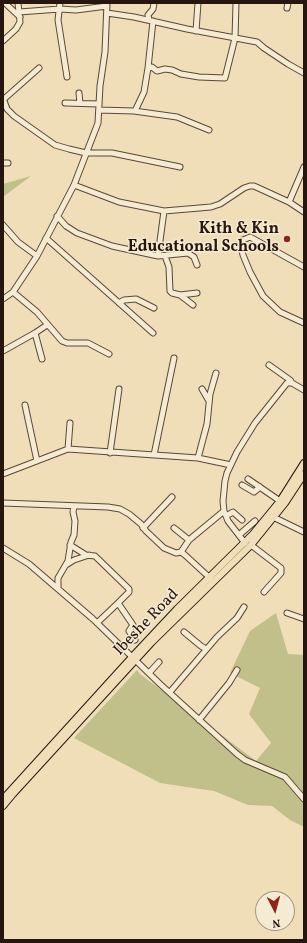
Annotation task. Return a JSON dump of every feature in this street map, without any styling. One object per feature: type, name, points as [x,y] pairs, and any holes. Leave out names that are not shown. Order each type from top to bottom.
[{"type":"main road","name":"Ibeshe Road","points":[[271,517],[304,463]]},
{"type":"main road","name":"Ibeshe Road","points":[[3,799],[133,659],[180,614],[248,544],[304,474]]},
{"type":"main road","name":"Ibeshe Road","points":[[3,806],[177,609],[248,544]]},
{"type":"street","points":[[3,299],[13,292],[37,256],[74,185],[98,123],[107,13],[107,4],[76,10],[60,9],[19,15],[5,3]]},
{"type":"street","points":[[3,41],[16,29],[19,15],[18,3]]},
{"type":"street","points":[[60,3],[58,20],[67,77]]},
{"type":"street","points":[[135,111],[144,92],[148,68],[151,20],[148,15],[153,9],[154,3]]},
{"type":"street","points":[[196,31],[198,3]]},
{"type":"street","points":[[148,68],[152,67],[156,71],[165,69],[172,70],[181,74],[199,77],[225,78],[235,38],[236,3]]},
{"type":"street","points":[[107,13],[151,20],[196,31],[257,42],[288,64],[304,73]]},
{"type":"street","points":[[40,68],[3,98],[5,108],[24,124],[55,144],[69,149],[86,152],[112,153],[180,167]]},
{"type":"street","points":[[79,93],[80,103]]},
{"type":"street","points":[[65,103],[80,103],[99,107],[177,117],[209,130]]},
{"type":"street","points":[[289,202],[304,167]]},
{"type":"street","points":[[74,185],[119,202],[164,211],[211,207],[220,204],[244,188],[254,186],[289,202],[304,212]]},
{"type":"street","points":[[158,256],[164,211]]},
{"type":"street","points":[[57,216],[66,226],[77,233],[112,246],[158,256],[188,253],[194,257],[197,265]]},
{"type":"street","points":[[4,230],[37,256]]},
{"type":"street","points":[[304,267],[250,237],[243,240],[241,243],[243,255],[250,272],[263,296],[280,312],[304,322]]},
{"type":"street","points":[[46,238],[153,333]]},
{"type":"street","points":[[165,256],[169,267],[171,284],[170,291],[180,295],[198,293]]},
{"type":"street","points":[[13,292],[36,312],[62,341],[67,343],[88,343],[109,354]]},
{"type":"street","points":[[180,295],[193,305]]},
{"type":"street","points":[[119,303],[124,300],[136,300],[154,308]]},
{"type":"street","points":[[3,351],[35,334],[47,324]]},
{"type":"street","points":[[35,334],[42,359]]},
{"type":"street","points":[[154,455],[174,358]]},
{"type":"street","points":[[270,365],[292,383],[304,390]]},
{"type":"street","points":[[198,458],[207,424],[211,389],[216,373]]},
{"type":"street","points":[[264,592],[280,573],[282,568],[248,544],[239,535],[225,513],[223,501],[225,481],[231,465],[250,431],[266,408],[287,383],[292,383]]},
{"type":"street","points":[[110,453],[119,388]]},
{"type":"street","points":[[202,389],[209,402]]},
{"type":"street","points":[[25,405],[36,461]]},
{"type":"street","points":[[68,450],[70,423]]},
{"type":"street","points":[[3,474],[68,450],[91,450],[110,453],[198,458],[231,465]]},
{"type":"street","points":[[248,479],[280,501]]},
{"type":"street","points":[[242,485],[254,492],[260,487]]},
{"type":"street","points":[[143,528],[172,497]]},
{"type":"street","points":[[3,503],[108,507],[120,509],[128,514],[164,548],[176,553],[181,552],[210,578]]},
{"type":"street","points":[[58,588],[58,578],[68,561],[70,545],[74,535],[74,506]]},
{"type":"street","points":[[181,552],[189,540],[225,513],[232,512],[242,520]]},
{"type":"street","points":[[271,517],[304,532]]},
{"type":"street","points":[[239,535],[255,521]]},
{"type":"street","points":[[174,528],[189,540]]},
{"type":"street","points":[[70,545],[86,555],[95,556],[128,587],[129,592],[97,623]]},
{"type":"street","points":[[3,548],[29,564],[58,588],[237,754],[245,760],[285,777],[304,799]]},
{"type":"street","points":[[66,565],[74,560],[90,555]]},
{"type":"street","points":[[118,603],[133,625],[129,631],[135,640]]},
{"type":"street","points":[[170,692],[217,637],[237,618],[244,607]]},
{"type":"street","points":[[287,613],[304,619]]},
{"type":"street","points":[[184,632],[206,650]]},
{"type":"street","points":[[149,673],[159,662]]},
{"type":"street","points":[[199,720],[229,683],[237,670]]},
{"type":"shaded area","points":[[31,176],[3,197],[3,184]]},
{"type":"shaded area","points":[[276,613],[288,654],[304,655],[304,827],[290,820],[272,806],[248,805],[214,791],[160,783],[74,738],[137,670],[140,674],[256,761],[271,743],[249,714],[260,688],[230,673],[250,631]]},
{"type":"place","name":"Kith & Kin Educational Schools","points":[[287,239]]}]
